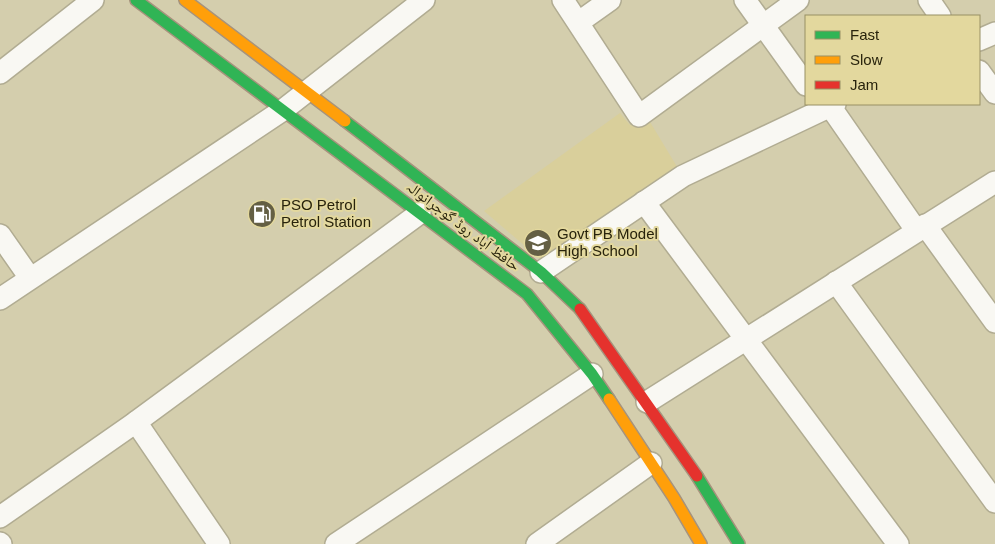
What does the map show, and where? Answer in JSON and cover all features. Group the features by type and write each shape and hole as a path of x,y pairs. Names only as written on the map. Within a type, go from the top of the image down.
{"main road":[{"name":"حافظ آباد روڈ گوجرانوالہ","path":"136,0 527,294 592,374 651,463 701,544"},
{"name":"حافظ آباد روڈ گوجرانوالہ","path":"186,0 392,155 541,272 585,314 710,494 738,544"}],"street":[{"path":"0,73 94,0"},
{"path":"0,299 284,110 399,6 424,0"},
{"path":"563,0 639,116 798,0"},
{"path":"579,22 610,0"},
{"path":"745,0 805,84"},
{"path":"929,0 939,15"},
{"path":"980,40 995,33"},
{"path":"980,72 995,92"},
{"path":"541,272 683,176 827,106 995,322"},
{"path":"647,402 995,182"},
{"path":"644,202 898,544"},
{"path":"0,517 136,422 420,213"},
{"path":"0,235 30,278"},
{"path":"836,282 995,502"},
{"path":"336,544 592,374"},
{"path":"136,422 219,544"},
{"path":"537,544 651,463"}],"shaded area":[{"path":"620,113 630,125 647,117 679,170 545,263 484,211"}],"traffic: fast":[{"path":"136,0 527,294 592,374 609,399"},
{"path":"345,121 541,272 580,309"},
{"path":"697,476 739,544"}],"traffic: slow":[{"path":"185,0 345,121"},
{"path":"609,399 674,498 701,544"}],"traffic: jam":[{"path":"580,309 697,476"}],"place":[{"name":"PSO Petrol Petrol Station","path":"262,214"},
{"name":"Govt PB Model High School","path":"538,243"}]}
